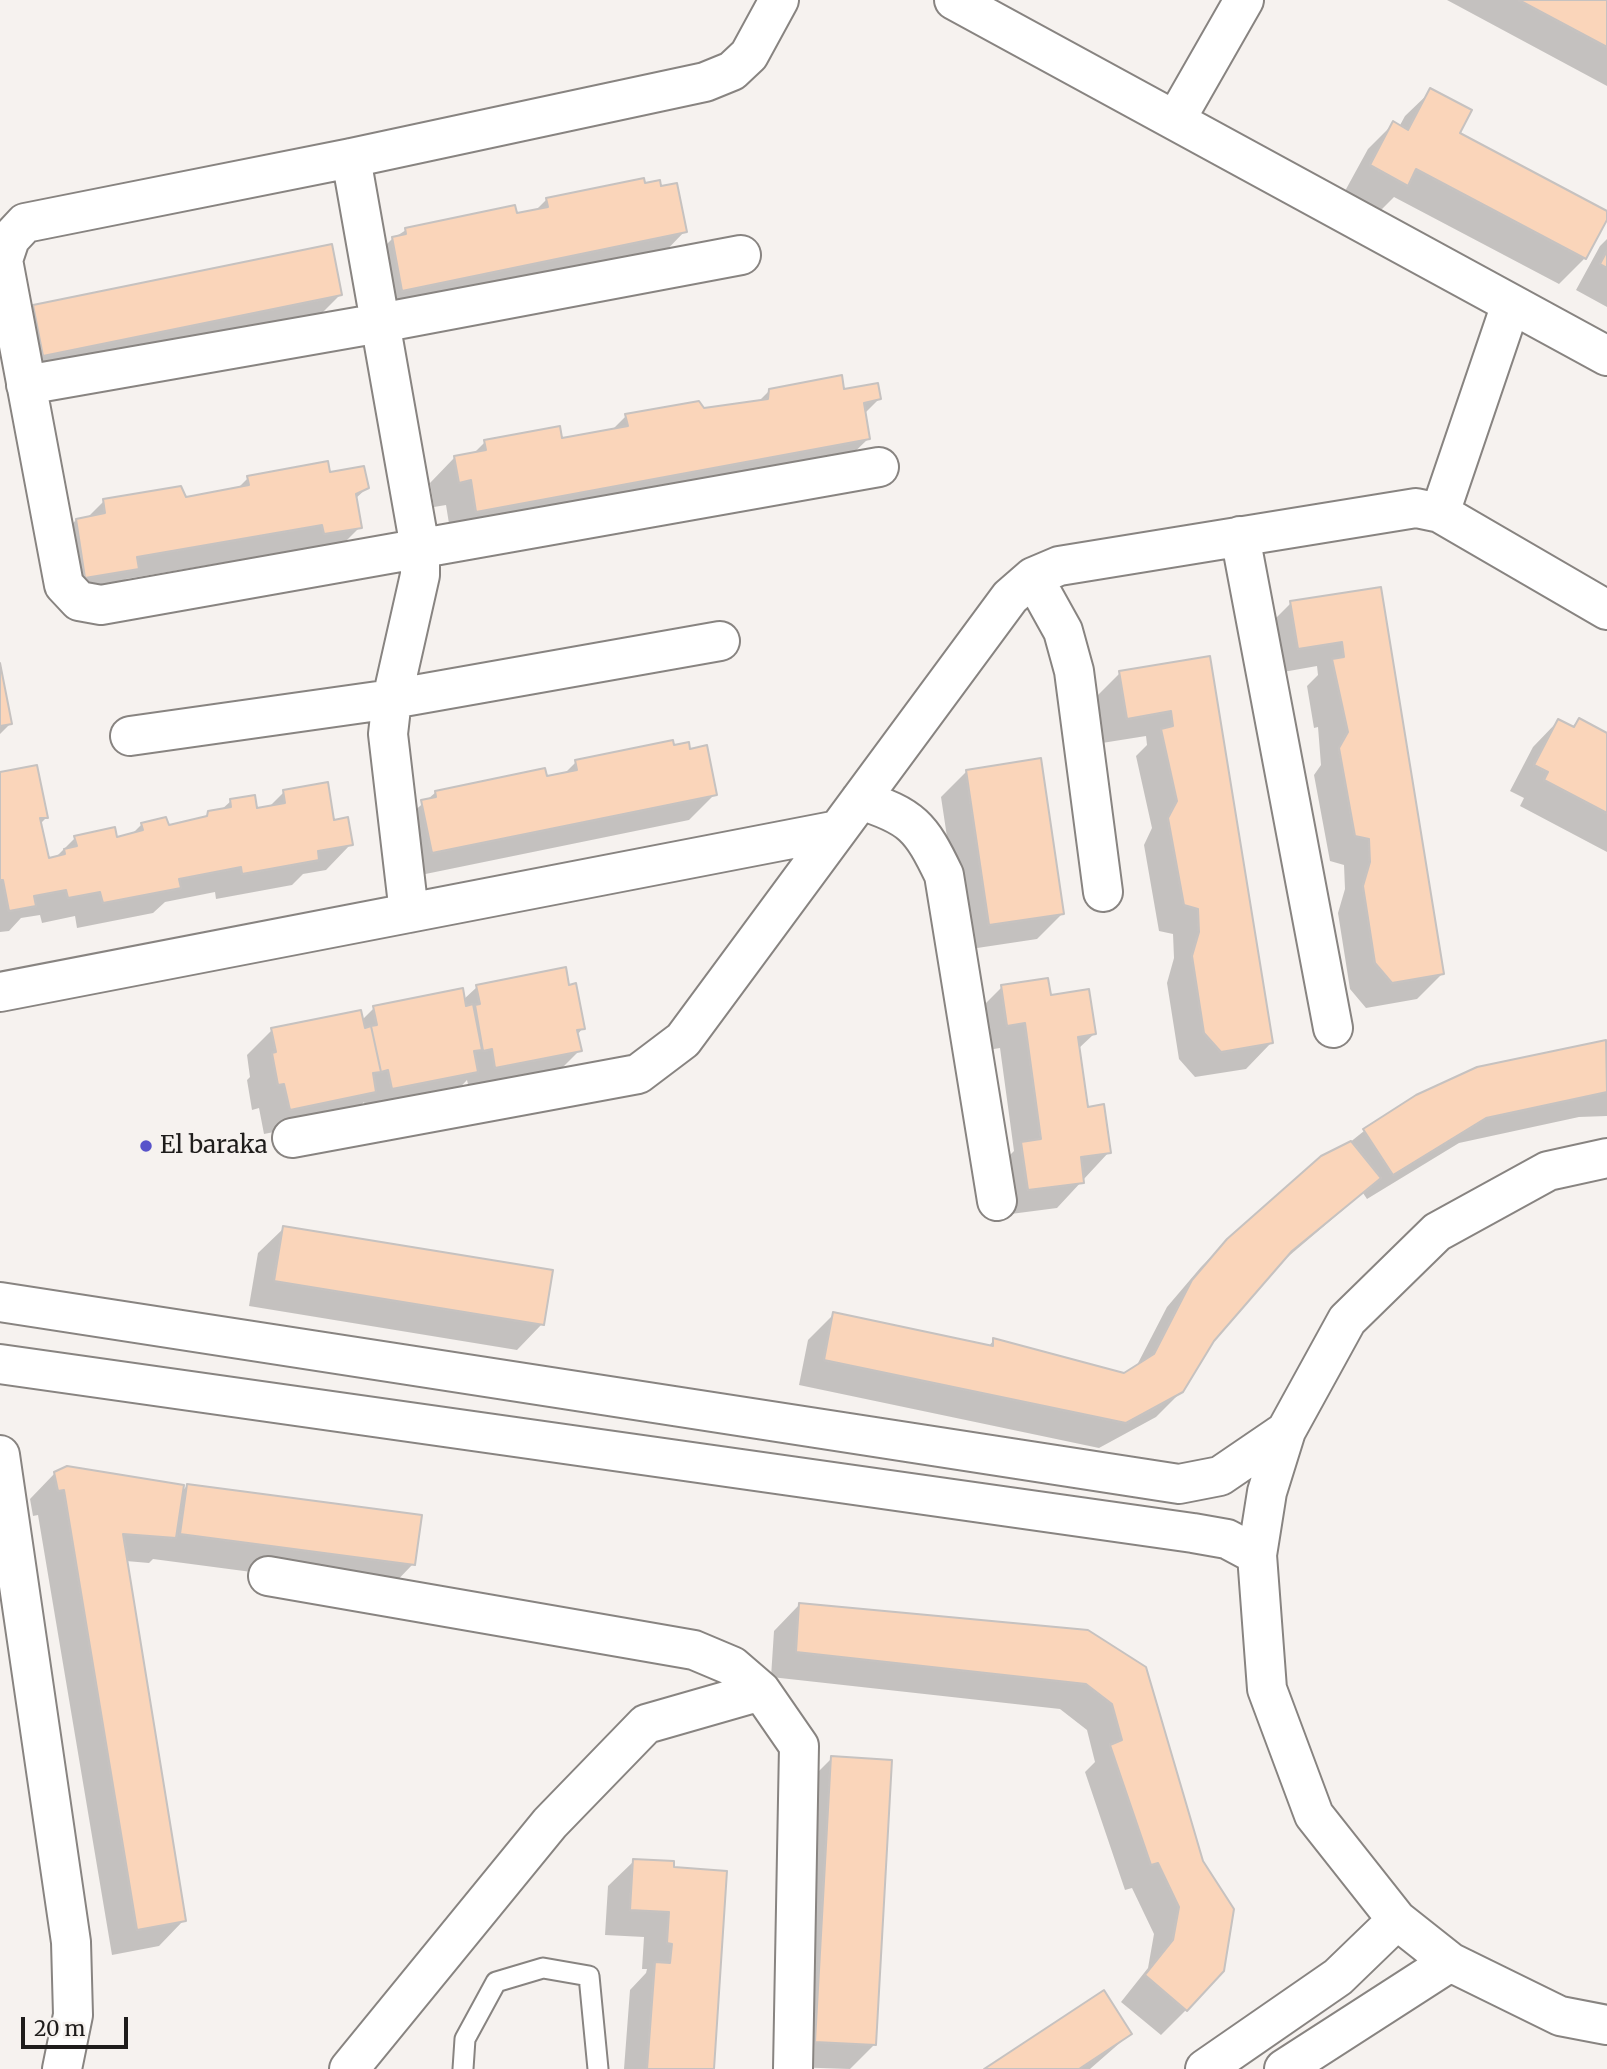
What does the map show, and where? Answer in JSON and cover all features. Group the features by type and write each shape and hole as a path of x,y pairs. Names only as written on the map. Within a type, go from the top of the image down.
{"street":[{"path":"779,0 749,55 732,71 705,82 351,158 25,223 9,239 3,260 64,585 79,601 101,605 878,467"},
{"path":"954,0 1607,356"},
{"path":"1176,119 1244,0"},
{"path":"351,158 420,548 420,575 392,699 388,734 409,913"},
{"path":"26,384 380,323 741,255"},
{"path":"1440,513 1511,304"},
{"path":"292,1138 638,1074 683,1040 1010,597 1034,577 1059,566 1416,508 1440,513 1607,610"},
{"path":"1240,536 1333,1028"},
{"path":"1034,577 1063,631 1074,671 1103,892"},
{"path":"130,736 392,699 720,641"},
{"path":"860,800 897,811 928,840 944,875 997,1201"},
{"path":"0,992 838,830"},
{"path":"1607,1158 1548,1171 1437,1232 1348,1321 1286,1431 1267,1492 1258,1555 1267,1689 1314,1815 1398,1920 1450,1962 1560,2017 1607,2025"},
{"path":"0,1302 1179,1484 1220,1476 1286,1431"},
{"path":"0,1364 1193,1533 1227,1539 1258,1555"},
{"path":"0,1455 15,1665 71,1942 73,2015 62,2069"},
{"path":"268,1576 694,1650 733,1666 761,1691 799,1746 793,2069"},
{"path":"349,2069 550,1823 646,1724 761,1691"},
{"path":"1205,2069 1338,1978 1398,1920"},
{"path":"1284,2069 1450,1962"}],"lane":[{"path":"463,2069 465,2039 496,1982 544,1968 589,1976 598,2069"}],"building":[{"path":"1519,0 1607,0 1607,47"},
{"path":"1430,88 1472,110 1460,133 1607,211 1607,220 1586,259 1416,169 1408,186 1370,165 1393,121 1408,130"},
{"path":"644,178 645,183 660,180 661,186 677,183 687,232 402,291 392,237 406,234 405,228 515,205 517,213 548,207 546,198"},
{"path":"332,244 342,295 43,356 33,305"},
{"path":"1607,251 1607,268 1600,264"},
{"path":"842,375 844,389 878,383 881,399 864,403 870,439 476,512 471,480 459,483 454,456 486,450 484,440 560,426 562,438 628,426 625,414 699,401 704,408 768,399 769,389"},
{"path":"328,461 330,472 364,466 369,488 356,494 362,528 324,534 322,525 137,557 139,569 85,578 76,519 105,513 103,499 181,486 186,497 249,485 247,476"},
{"path":"1381,587 1444,974 1392,983 1375,963 1363,886 1370,862 1369,839 1355,836 1339,748 1348,732 1332,659 1344,657 1342,642 1298,649 1290,601"},
{"path":"1210,656 1273,1043 1221,1052 1204,1033 1192,956 1199,932 1198,909 1184,905 1168,818 1177,801 1161,729 1173,726 1171,711 1127,719 1119,671"},
{"path":"0,663 12,724 0,726"},
{"path":"1579,718 1607,733 1607,813 1544,780 1548,772 1534,765 1558,719 1574,727"},
{"path":"673,740 674,745 689,742 690,749 707,745 717,795 432,853 421,800 436,797 435,791 545,768 547,776 577,770 575,760"},
{"path":"1041,758 1064,914 989,925 966,770"},
{"path":"37,765 48,818 40,818 49,858 65,854 64,849 77,846 74,836 115,827 117,837 143,830 141,823 166,817 169,825 207,816 208,811 231,807 230,799 255,795 257,808 285,803 283,790 328,782 334,820 348,817 353,845 318,851 319,860 242,874 241,867 179,879 181,888 103,903 100,892 68,898 66,890 34,896 36,906 9,911 3,880 0,880 0,772"},
{"path":"566,967 569,985 576,983 585,1029 577,1030 582,1051 495,1068 492,1049 483,1051 475,1005 480,1004 476,985"},
{"path":"1048,978 1051,995 1089,989 1096,1034 1078,1037 1088,1107 1104,1104 1111,1153 1081,1157 1084,1183 1028,1190 1021,1142 1041,1139 1025,1023 1007,1026 1001,985"},
{"path":"463,988 466,1006 473,1004 482,1050 474,1051 478,1072 392,1089 388,1070 381,1072 371,1026 377,1025 373,1006"},
{"path":"361,1010 365,1028 371,1026 381,1072 373,1073 376,1092 290,1110 284,1084 278,1085 271,1028"},
{"path":"1606,1040 1607,1092 1486,1118 1393,1175 1363,1129 1416,1095 1477,1067"},
{"path":"1351,1141 1381,1178 1292,1251 1214,1341 1183,1392 1126,1423 824,1360 833,1312 993,1346 993,1338 1124,1373 1154,1354 1192,1280 1227,1239 1321,1156"},
{"path":"283,1226 553,1270 544,1325 274,1281"},
{"path":"67,1466 184,1485 176,1538 123,1534 186,1921 137,1930 64,1490 58,1491 54,1472"},
{"path":"187,1484 422,1515 415,1565 180,1534"},
{"path":"799,1603 1088,1630 1146,1667 1203,1861 1234,1909 1224,1971 1187,2011 1145,1975 1173,1940 1179,1907 1158,1863 1151,1865 1110,1745 1122,1740 1112,1704 1086,1684 796,1652"},
{"path":"831,1756 892,1760 876,2045 815,2042"},
{"path":"633,1859 674,1861 674,1867 727,1871 714,2069 647,2069 655,1962 670,1963 672,1944 667,1943 669,1912 630,1910"},
{"path":"1104,1990 1132,2034 1079,2069 984,2069"}],"place":[{"name":"El baraka","path":"146,1146"}]}
